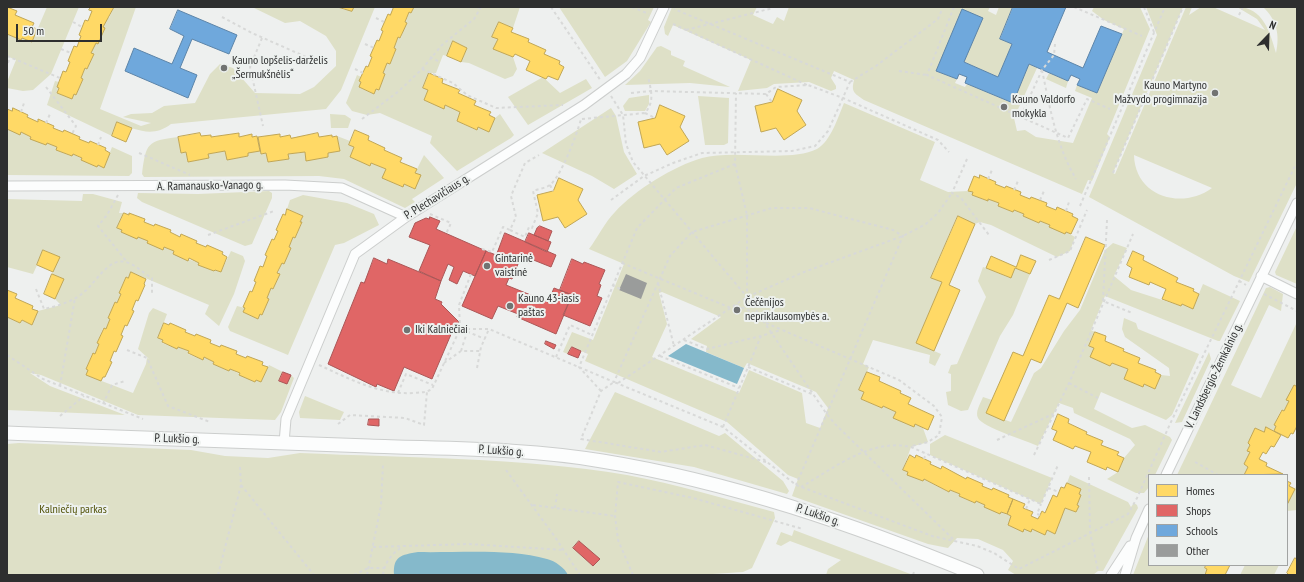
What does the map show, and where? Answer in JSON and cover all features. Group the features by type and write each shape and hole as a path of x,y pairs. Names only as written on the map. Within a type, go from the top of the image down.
{"main road":[{"name":"P. Lukšio g.","path":"7,433 496,450 562,456 684,476 739,490 809,511 872,533 977,575"}],"street":[{"name":"P. Plechavičiaus g.","path":"284,443 286,419 355,254 406,216 584,104 626,74 640,58 664,7"},
{"name":"A. Ramanausko-Vanago g.","path":"7,186 285,184 342,188 406,216"},
{"name":"V. Landsbergio-Žemkalnio g.","path":"1166,474 1297,203"},
{"path":"1261,276 1297,294"},
{"path":"1125,575 1136,538 1148,511"},
{"path":"1111,575 1136,538"}],"path":[{"path":"362,119 399,91 422,69 430,57 442,45 474,18 481,8 476,7"},
{"path":"632,7 653,16"},
{"path":"669,7 850,82"},
{"path":"612,200 644,176 673,163 702,153 792,151 815,146 828,131 850,82 876,66 938,19 943,7"},
{"path":"927,75 954,7"},
{"path":"1074,7 1142,36"},
{"path":"1144,7 1154,32"},
{"path":"1080,206 1164,7"},
{"path":"1113,173 1183,7"},
{"path":"1239,15 1242,7"},
{"path":"685,30 773,8"},
{"path":"222,17 262,38 313,60"},
{"path":"376,18 384,22"},
{"path":"73,22 82,27"},
{"path":"673,24 808,85 844,98 938,140 949,152"},
{"path":"262,38 250,67 263,126"},
{"path":"365,44 374,48"},
{"path":"1021,117 1042,70 1054,55 1055,44"},
{"path":"62,49 71,53"},
{"path":"7,56 60,78"},
{"path":"8,63 10,57"},
{"path":"430,57 440,62"},
{"path":"354,69 363,73"},
{"path":"422,69 453,83 467,95 496,108 584,104 578,130 562,166 550,185 533,191 538,213 532,228 529,227 525,237 503,227 492,252 482,249"},
{"path":"1042,70 1056,133 1066,162 1076,179"},
{"path":"900,71 927,75 1068,138 1086,99 1110,109"},
{"path":"645,113 651,105 651,91 648,76"},
{"path":"631,93 651,91 766,94 776,87 808,85"},
{"path":"46,87 76,126 72,134"},
{"path":"736,93 735,164 747,215 746,297"},
{"path":"766,94 772,102"},
{"path":"21,112 24,103"},
{"path":"580,120 645,113 655,118"},
{"path":"46,123 50,114"},
{"path":"98,145 101,137"},
{"path":"138,153 197,178"},
{"path":"510,230 516,217 511,196 525,163 539,155"},
{"path":"618,383 746,297 804,272 903,236 930,221 938,213 952,193 967,159"},
{"path":"460,329 489,329 723,426 796,485 932,536 977,546 994,553 1019,569 1128,514 1297,162"},
{"path":"579,367 637,228 676,188 735,164"},
{"path":"988,179 992,170"},
{"path":"644,176 746,297 766,323 826,413 956,542"},
{"path":"1014,190 1018,181"},
{"path":"550,185 553,191"},
{"path":"1040,200 1044,191"},
{"path":"952,193 965,203 989,235"},
{"path":"118,195 107,215 98,226 127,262 152,278 152,293"},
{"path":"1066,211 1069,202"},
{"path":"766,462 705,445 661,452 581,439 601,391 614,382 670,256 692,232 772,208 809,208 893,230 903,236"},
{"path":"418,209 451,223 446,234"},
{"path":"1049,260 1070,251 1087,210"},
{"path":"208,235 274,211"},
{"path":"1103,301 1107,220"},
{"path":"1034,455 1069,383 1133,234"},
{"path":"796,485 903,236"},
{"path":"36,289 44,309 61,305 83,294 108,268 117,262 127,262"},
{"path":"622,263 731,308"},
{"path":"338,424 350,415 405,418 424,425 427,392 433,385 444,364 460,329 459,305 471,274"},
{"path":"1239,281 1297,311"},
{"path":"658,282 674,346"},
{"path":"612,286 620,289"},
{"path":"60,386 75,298"},
{"path":"1103,301 1132,313"},
{"path":"736,305 760,316"},
{"path":"766,323 898,380 934,406 942,417 939,435 928,442 911,447"},
{"path":"556,357 570,325 592,335"},
{"path":"456,327 485,339"},
{"path":"444,364 461,351 468,329"},
{"path":"477,368 480,351 489,329"},
{"path":"684,340 707,349 782,330"},
{"path":"723,426 761,336"},
{"path":"127,350 147,358 168,406 210,422"},
{"path":"461,351 480,351"},
{"path":"7,355 43,379 143,419"},
{"path":"660,355 739,388"},
{"path":"310,361 374,389 398,394 427,392"},
{"path":"579,367 601,391"},
{"path":"748,367 814,395"},
{"path":"398,394 408,369"},
{"path":"402,373 433,385"},
{"path":"103,404 112,385 125,381"},
{"path":"1069,383 1098,398"},
{"path":"60,416 84,396"},
{"path":"997,440 1054,413"},
{"path":"801,487 863,451 897,444 911,447 926,453 1041,504"},
{"path":"924,459 926,453"},
{"path":"1195,462 1216,474"},
{"path":"367,575 381,505 383,464"},
{"path":"950,470 952,465"},
{"path":"1040,515 1037,514 1058,466"},
{"path":"218,575 241,485 240,467"},
{"path":"506,470 564,550 580,575"},
{"path":"975,480 977,476"},
{"path":"1090,477 1090,532 1098,571"},
{"path":"633,575 618,540 615,516 618,482 693,498 803,529"},
{"path":"241,485 314,575"},
{"path":"1001,491 1002,487"},
{"path":"1048,488 1059,492"},
{"path":"555,508 557,494"},
{"path":"1026,509 1030,499"},
{"path":"532,505 615,516"},
{"path":"373,547 468,544 564,550"},
{"path":"383,575 384,568 391,555 404,545"},
{"path":"354,575 368,568 384,568"}],"green space":[{"path":"47,7 79,7 51,74 33,90 23,91 7,88 7,82 16,60 7,56 7,34 21,40 22,38 32,42"},
{"path":"114,7 136,7 100,109 141,126 151,123 123,117 131,114 152,113 164,106 195,103 210,74 220,64 233,68 255,93 300,94 314,87 336,66 336,51 326,36 300,21 285,23 252,7 338,7 345,10 354,7 375,7 341,90 326,109 171,124 158,131 151,132 131,128 117,122 112,136 47,105 55,81 59,82 57,93 72,99 74,94 76,95 83,79 81,78 85,68 87,69 94,54 91,53 107,17 109,18"},
{"path":"414,7 520,7 513,28 499,22 492,36 498,39 494,49 513,57 517,69 513,76 505,79 469,63 461,62 467,48 453,41 447,56 443,55 436,73 429,73 423,87 428,90 424,100 444,108 445,105 460,112 457,121 476,130 478,127 489,131 495,118 500,114 514,135 457,171 430,143 432,136 380,113 367,115 352,111 346,103 357,75 361,77 360,88 374,94 376,89 379,90 385,74 383,73 387,63 390,64 396,49 394,48 398,37 401,38 409,12 411,13"},
{"path":"559,7 654,7 648,20 651,22 627,61 605,77"},
{"path":"672,7 757,7 753,15 773,24 777,17 784,21 789,7 990,7 988,11 996,15 999,7 1013,7 1000,39 1012,44 998,77 964,62 936,71 957,79 955,83 965,87 967,84 1012,103 1029,64 1037,68 1014,118 1017,131 1025,130 1036,137 1073,143 1092,98 1075,91 1077,85 1097,93 1124,29 1104,20 1092,11 1094,7 1140,7 1150,29 1107,134 1110,137 1092,181 1088,180 1082,194 864,100 853,90 854,80 834,71 831,78 836,86 836,89 831,91 809,82 774,84 767,88 738,91 751,60 673,25 668,36 665,34 664,27"},
{"name":"Kauno Martyno Mažvydo progimnazija","path":"1146,7 1183,7 1113,173 1115,174 1186,7 1192,7 1189,15 1201,7 1213,7 1265,30 1257,19 1237,7 1246,8 1253,11 1264,22 1268,29 1276,53 1278,40 1276,28 1272,17 1263,7 1297,7 1297,183 1249,282 1234,276 1089,197 1157,35","holes":["1134,155 1212,188 1200,195 1187,198 1162,196 1151,190 1142,181 1136,169"]},
{"path":"661,46 671,51 671,55 685,61 683,66 730,87 690,83 625,85 640,71 657,47"},
{"path":"1049,73 1068,81 1066,88 1046,79"},
{"path":"543,77 560,93 586,79 592,88 528,125 508,97"},
{"path":"649,95 649,104 645,111 625,111 623,106 629,98"},
{"path":"698,96 729,98 728,143 724,145 705,145"},
{"path":"844,103 935,142 920,180 948,192 973,192 972,195 987,201 988,199 999,203 998,206 1013,212 1014,210 1024,214 1023,216 1039,223 1040,221 1050,225 1049,227 1066,232 1075,237 1070,251 1057,257 991,225 980,222 975,224 957,216 931,278 942,282 916,343 941,354 935,366 929,363 930,355 873,340 863,364 869,367 859,390 864,392 861,399 896,412 894,418 914,427 915,424 923,428 928,442 911,447 903,470 908,472 908,475 923,481 924,479 948,492 950,490 960,494 959,496 974,503 976,501 985,505 985,507 1011,516 1008,525 1023,531 1024,529 1032,529 1044,534 1047,530 1055,534 1065,508 1076,512 1079,506 1077,505 1081,495 1079,494 1081,489 1067,483 1070,475 1128,502 1131,507 1134,503 1137,505 1138,508 1103,571 1098,571 1093,575 1016,575 1008,570 1013,561 1003,550 978,539 957,538 948,548 928,544 792,496 798,479 788,475 727,422 585,361 588,354 572,347 568,354 563,352 572,332 593,340 624,264 589,249 608,220 633,195 667,173 702,158 730,155 792,155 817,149 830,135 837,122","holes":["662,292 721,317 691,339 707,346 706,352 744,368 747,363 816,392 828,408 820,428 806,423 802,393 749,370 739,393 652,357 667,324 659,293"]},
{"path":"611,108 616,116 624,152 637,174 614,189 592,176 542,153"},
{"path":"330,114 345,115 351,119 348,128 331,128"},
{"path":"7,129 20,134 21,132 45,145 47,143 57,147 56,150 71,156 73,154 97,167 98,165 104,168 112,147 132,156 132,173 129,176 7,175"},
{"path":"337,136 350,141 349,145 354,147 350,157 370,166 371,163 386,169 383,178 402,187 404,184 414,189 420,175 415,173 424,155 444,178 412,199 415,202 405,208 344,179 319,176 144,177 142,174 145,156 150,145 154,142 168,138 178,137 181,153 186,152 188,162 209,158 208,154 225,151 227,160 248,156 248,153 260,151 261,154 266,153 268,162 289,159 288,154 305,152 307,160 328,157 328,153 340,151"},
{"path":"269,191 272,193 272,198 252,244 245,246 142,202 137,198 138,193 198,194"},
{"path":"83,194 93,194 122,202 119,213 124,213 117,228 174,251 173,254 199,263 199,265 221,272 231,251 243,256 245,261 234,294 219,326 205,314 209,305 131,272 128,278 126,277 119,292 121,294 117,303 115,302 108,318 110,319 106,329 103,328 97,343 99,344 95,354 92,354 86,369 88,370 86,375 133,393 146,364 147,358 149,359 138,349 149,313 153,308 167,314 158,338 163,340 162,343 177,349 178,347 189,351 188,354 203,360 204,357 214,362 213,364 229,371 230,369 255,382 256,380 261,382 269,365 283,372 280,381 291,375 294,378 281,412 275,420 138,415 41,375 30,373 50,386 125,415 7,410 7,317 20,323 22,320 32,325 38,311 61,305 55,299 63,279 52,274 59,257 44,250 33,274 7,267 7,199 82,201"},
{"path":"303,195 347,203 374,214 379,225 344,243 335,245 288,355 230,331 228,327 237,306 245,308 243,312 258,319 260,314 262,315 269,299 267,298 271,288 273,289 280,274 278,273 282,263 284,263 291,248 289,247 293,237 295,238 302,223 300,222 303,216 287,209 290,200"},
{"path":"1297,226 1297,284 1276,275 1275,272"},
{"path":"1113,243 1127,248 1114,276 1131,290 1181,306 1182,304 1193,308 1203,284 1240,301 1220,341 1218,341 1105,296 1091,330 1095,332 1089,346 1094,348 1091,357 1110,366 1112,363 1128,369 1124,379 1143,387 1144,384 1155,389 1161,375 1170,376 1169,368 1125,337 1122,329 1124,318 1136,323 1138,329 1199,354 1172,415 1166,420 1101,392 1094,409 1132,428 1145,425 1170,437 1172,440 1155,474 1148,474 1148,488 1144,493 1136,493 1107,479 1118,472 1124,458 1135,445 1130,439 1074,413 1073,408 1059,403 1038,446 1005,434 981,422 977,416 978,408 983,397 992,400 986,413 1011,422 1034,373 1041,368 1064,331 1080,310 1105,250"},
{"path":"983,267 1010,278 1015,268 1030,274 1013,315 1000,336 968,410 961,411 948,405 946,392 951,391 951,374 948,373 951,365 957,364 986,297 978,281"},
{"path":"1270,287 1283,294 1281,311 1269,305 1231,385 1261,398 1297,322 1297,384 1296,386 1294,385 1287,400 1289,401 1284,411 1281,410 1274,425 1276,426 1274,431 1266,427 1264,432 1255,428 1248,443 1250,445 1247,451 1250,452 1244,464 1248,467 1244,474 1177,474 1266,288"},
{"path":"1209,352 1211,359 1182,422 1175,423"},
{"path":"615,392 719,436 725,433 783,481 789,491 787,494 694,467 585,449"},
{"path":"305,396 344,412 340,420 300,418 299,412"},
{"path":"945,435 1052,478 1041,504 930,455 930,444"},
{"name":"Kalniečių parkas","path":"19,443 191,450 225,456 268,458 300,453 505,461 546,465 627,475 664,483 774,512 775,518 752,568 743,572 698,575 7,575 7,444"},
{"path":"1297,485 1297,510 1288,511 1288,500"},
{"path":"794,530 913,575 826,575 828,569 841,560 790,541 781,546 776,544 781,532 792,536"},
{"path":"1148,537 1148,566 1206,566 1205,568 1207,569 1205,575 1133,575"},
{"path":"1244,566 1278,566 1274,575 1240,575"}],"water":[{"path":"686,344 744,368 737,384 668,356"},
{"path":"418,552 516,553 553,561 562,567 568,575 394,575 395,564 399,558 407,554"}],"building: Homes":[{"path":"7,7 17,11 15,15 34,23 32,27 37,29 32,42 22,38 21,40 7,34"},
{"path":"91,7 114,7 103,27 105,28 98,44 96,43 91,53 94,54 87,69 85,68 81,78 83,79 76,95 74,94 72,99 57,93 59,88 57,87 63,71 66,72 70,62 68,61 74,46 77,47 81,36 79,35 85,20 88,21 92,11 89,10"},
{"path":"338,7 354,7 352,11"},
{"path":"394,7 414,7 411,13 409,12 405,22 407,23 400,38 398,37 394,48 396,49 390,64 387,63 383,73 385,74 379,90 376,89 374,94 359,87 361,82 359,81 366,66 368,67 372,57 370,56 377,40 379,41 383,31 381,30 388,14 390,15"},
{"path":"499,22 513,28 511,32 529,39 528,42 546,50 544,54 560,61 559,64 564,67 558,80 548,76 546,79 526,70 530,61 515,54 513,57 493,49 498,39 492,37"},
{"path":"453,41 467,48 461,62 447,56"},
{"path":"429,73 443,79 442,83 460,90 458,93 476,101 474,105 491,112 489,115 495,118 489,132 478,127 477,130 457,121 460,112 445,105 444,109 424,100 428,90 423,88"},
{"path":"778,89 802,100 797,111 806,125 784,140 776,128 761,132 755,106 772,102"},
{"path":"660,105 685,116 680,127 689,141 667,155 660,144 644,148 638,122 655,118"},
{"path":"13,108 28,115 27,117 38,122 38,119 54,126 53,128 63,132 64,130 80,137 79,139 89,143 90,141 106,148 105,150 110,153 104,168 98,165 97,167 81,160 82,158 73,154 72,156 56,150 57,147 47,143 46,145 30,139 31,137 21,132 20,135 7,129 7,109 12,111"},
{"path":"117,122 132,128 126,142 112,136"},
{"path":"355,130 369,136 368,140 385,148 384,150 402,158 400,162 417,169 415,173 421,175 415,189 404,184 403,187 382,178 386,169 371,163 370,166 350,157 354,147 349,145"},
{"path":"200,133 201,136 211,135 211,137 239,133 239,137 252,134 252,137 257,136 260,151 248,153 248,156 227,160 225,151 208,154 209,158 188,162 186,152 181,153 178,137"},
{"path":"318,133 319,137 332,135 332,137 337,136 340,151 328,153 328,157 306,161 305,152 288,154 289,159 268,162 266,153 261,154 258,137 280,134 280,137 290,135 291,138"},
{"path":"980,175 996,182 995,184 1005,188 1006,186 1021,192 1020,195 1030,199 1031,197 1047,203 1046,206 1056,210 1057,207 1073,214 1072,216 1078,219 1071,234 1066,232 1065,234 1049,227 1050,225 1040,221 1039,223 1023,216 1024,214 1014,210 1013,212 998,206 999,203 988,199 988,201 972,195 973,192 968,191 974,176 979,178"},
{"path":"559,178 583,189 578,200 587,214 565,228 558,217 543,221 537,195 553,191"},
{"path":"287,209 303,216 300,222 302,222 295,238 293,237 289,247 291,248 284,264 282,263 277,273 280,274 273,289 271,288 267,298 269,299 262,315 260,314 258,319 243,312 245,308 243,307 250,291 252,292 256,282 254,281 260,266 263,267 267,256 265,255 272,239 274,240 278,231 276,230 283,214 285,215"},
{"path":"124,213 129,215 129,213 145,219 144,222 154,226 155,224 171,230 170,232 180,237 181,234 197,241 196,243 206,247 207,245 223,252 222,254 227,257 221,272 198,265 199,263 189,258 188,261 173,254 174,251 164,247 163,250 147,243 148,241 138,237 137,239 121,232 122,230 117,228"},
{"path":"958,216 975,224 949,285 960,290 934,351 916,343 942,282 931,278"},
{"path":"1086,237 1105,245 1078,308 1067,303 1041,363 1031,359 1004,421 986,413 1013,352 1023,356 1049,295 1059,299"},
{"path":"43,250 60,257 53,272 37,265"},
{"path":"1133,251 1144,256 1143,260 1178,278 1176,282 1194,289 1193,291 1199,294 1193,309 1182,304 1181,306 1162,299 1166,289 1150,282 1149,285 1129,277 1132,268 1127,265"},
{"path":"1021,255 1036,261 1030,274 1015,268 1011,278 986,268 991,256 1016,267"},
{"path":"131,272 146,279 145,285 138,301 136,300 132,310 134,311 127,326 125,325 121,335 123,336 110,361 112,362 105,377 103,377 101,381 86,375 88,370 86,369 93,353 95,354 99,344 97,343 104,328 106,329 110,319 108,318 115,302 117,303 121,294 119,293 126,277 128,278"},
{"path":"52,274 64,279 55,299 44,294"},
{"path":"7,290 17,294 15,298 33,306 32,309 38,311 32,325 22,320 20,323 7,317"},
{"path":"164,323 169,325 170,323 186,330 185,332 195,336 196,334 211,340 210,343 220,347 221,345 237,351 236,354 246,358 247,356 263,362 262,365 268,367 261,382 256,380 255,382 239,375 240,373 230,369 229,371 213,364 214,362 204,357 203,360 188,353 189,351 178,347 177,349 162,342 163,340 158,338"},
{"path":"1095,332 1106,336 1105,341 1140,358 1138,363 1156,370 1155,372 1161,375 1155,389 1144,384 1143,387 1124,379 1128,369 1112,363 1110,366 1090,357 1094,348 1089,346"},
{"path":"867,372 880,377 879,381 901,391 900,393 911,398 908,404 934,416 928,430 915,424 914,427 893,418 896,412 861,399 864,392 859,390"},
{"path":"1297,384 1297,426 1293,434 1291,433 1288,438 1274,431 1276,426 1274,425 1289,401 1286,400 1294,385 1296,386"},
{"path":"1058,414 1069,419 1068,423 1087,432 1086,434 1103,441 1101,445 1119,452 1117,455 1124,458 1118,472 1107,467 1106,470 1087,462 1091,452 1075,446 1073,449 1053,440 1057,431 1052,429"},
{"path":"1266,427 1281,435 1274,447 1271,446 1266,454 1263,452 1259,459 1267,463 1266,466 1283,474 1244,474 1248,467 1244,464 1250,452 1247,451 1250,445 1248,443 1255,428 1264,432"},
{"path":"910,455 915,458 916,455 931,462 930,464 941,469 942,466 966,479 967,477 983,484 982,486 992,490 993,488 1009,495 1008,497 1013,499 1007,514 1001,512 1000,514 984,507 985,505 976,501 975,503 959,496 960,494 950,490 949,492 924,479 923,481 907,475 908,472 903,470"},
{"path":"1288,482 1291,483 1289,486 1295,489 1288,503"},
{"path":"1067,483 1081,489 1079,494 1081,495 1077,505 1079,506 1076,512 1065,508 1055,534 1047,530 1045,535 1032,529 1031,532 1024,529 1023,532 1008,525 1011,516 1007,514 1013,499 1025,504 1023,508 1033,512 1031,516 1038,519 1042,511 1045,513 1053,495 1057,497 1061,487 1064,488"},
{"path":"1295,558 1297,559 1297,575 1289,575 1287,573"},
{"path":"1206,566 1230,566 1225,575 1205,575 1207,569 1205,568"}],"building: Shops":[{"path":"430,217 440,221 436,229 486,251 475,276 463,271 457,284 449,280 454,267 448,264 441,281 419,271 430,245 409,237 415,223 426,218 429,219"},
{"path":"540,226 552,231 548,241 534,235 537,228"},
{"path":"505,233 556,255 551,267 531,259 529,263 520,259 512,279 509,278 506,285 548,302 554,288 572,295 556,334 517,317 518,314 498,306 492,319 462,306 486,251 496,255"},
{"path":"529,233 551,242 547,252 525,242"},
{"path":"374,258 387,264 388,259 441,281 435,299 442,302 441,304 459,322 455,332 452,332 432,379 404,367 394,391 377,384 376,387 328,364 361,282 364,283"},
{"path":"572,259 583,264 584,262 605,270 599,284 601,285 597,296 602,298 590,326 563,315 572,295 560,290"},
{"path":"546,341 556,345 554,349 545,344"},
{"path":"572,347 581,351 578,358 568,354"},
{"path":"283,372 291,375 287,384 279,381"},
{"path":"369,419 379,419 379,426 368,425"},
{"path":"579,541 600,559 593,566 573,548"}],"building: Schools":[{"path":"1013,7 1066,7 1047,52 1083,68 1101,26 1122,34 1097,93 1077,85 1080,79 1071,75 1068,81 1029,64 1013,103 965,83 967,77 959,74 957,79 936,71 962,9 983,18 964,62 998,77 1012,44 1000,39"},
{"path":"178,10 237,35 229,54 192,39 180,68 197,75 188,98 125,71 134,48 172,64 184,36 170,29"}],"building: Other":[{"path":"626,274 647,283 641,299 619,290"}],"place":[{"name":"Kauno lopšelis-darželis „Šermukšnėlis“","path":"224,68"},
{"name":"Kauno Martyno Mažvydo progimnazija","path":"1215,93"},
{"name":"Kauno Valdorfo mokykla","path":"1004,107"},
{"name":"Gintarinė vaistinė","path":"487,266"},
{"name":"Kauno 43-iasis paštas","path":"510,306"},
{"name":"Čečėnijos nepriklausomybės a.","path":"737,310"},
{"name":"Iki Kalniečiai","path":"407,330"}]}
